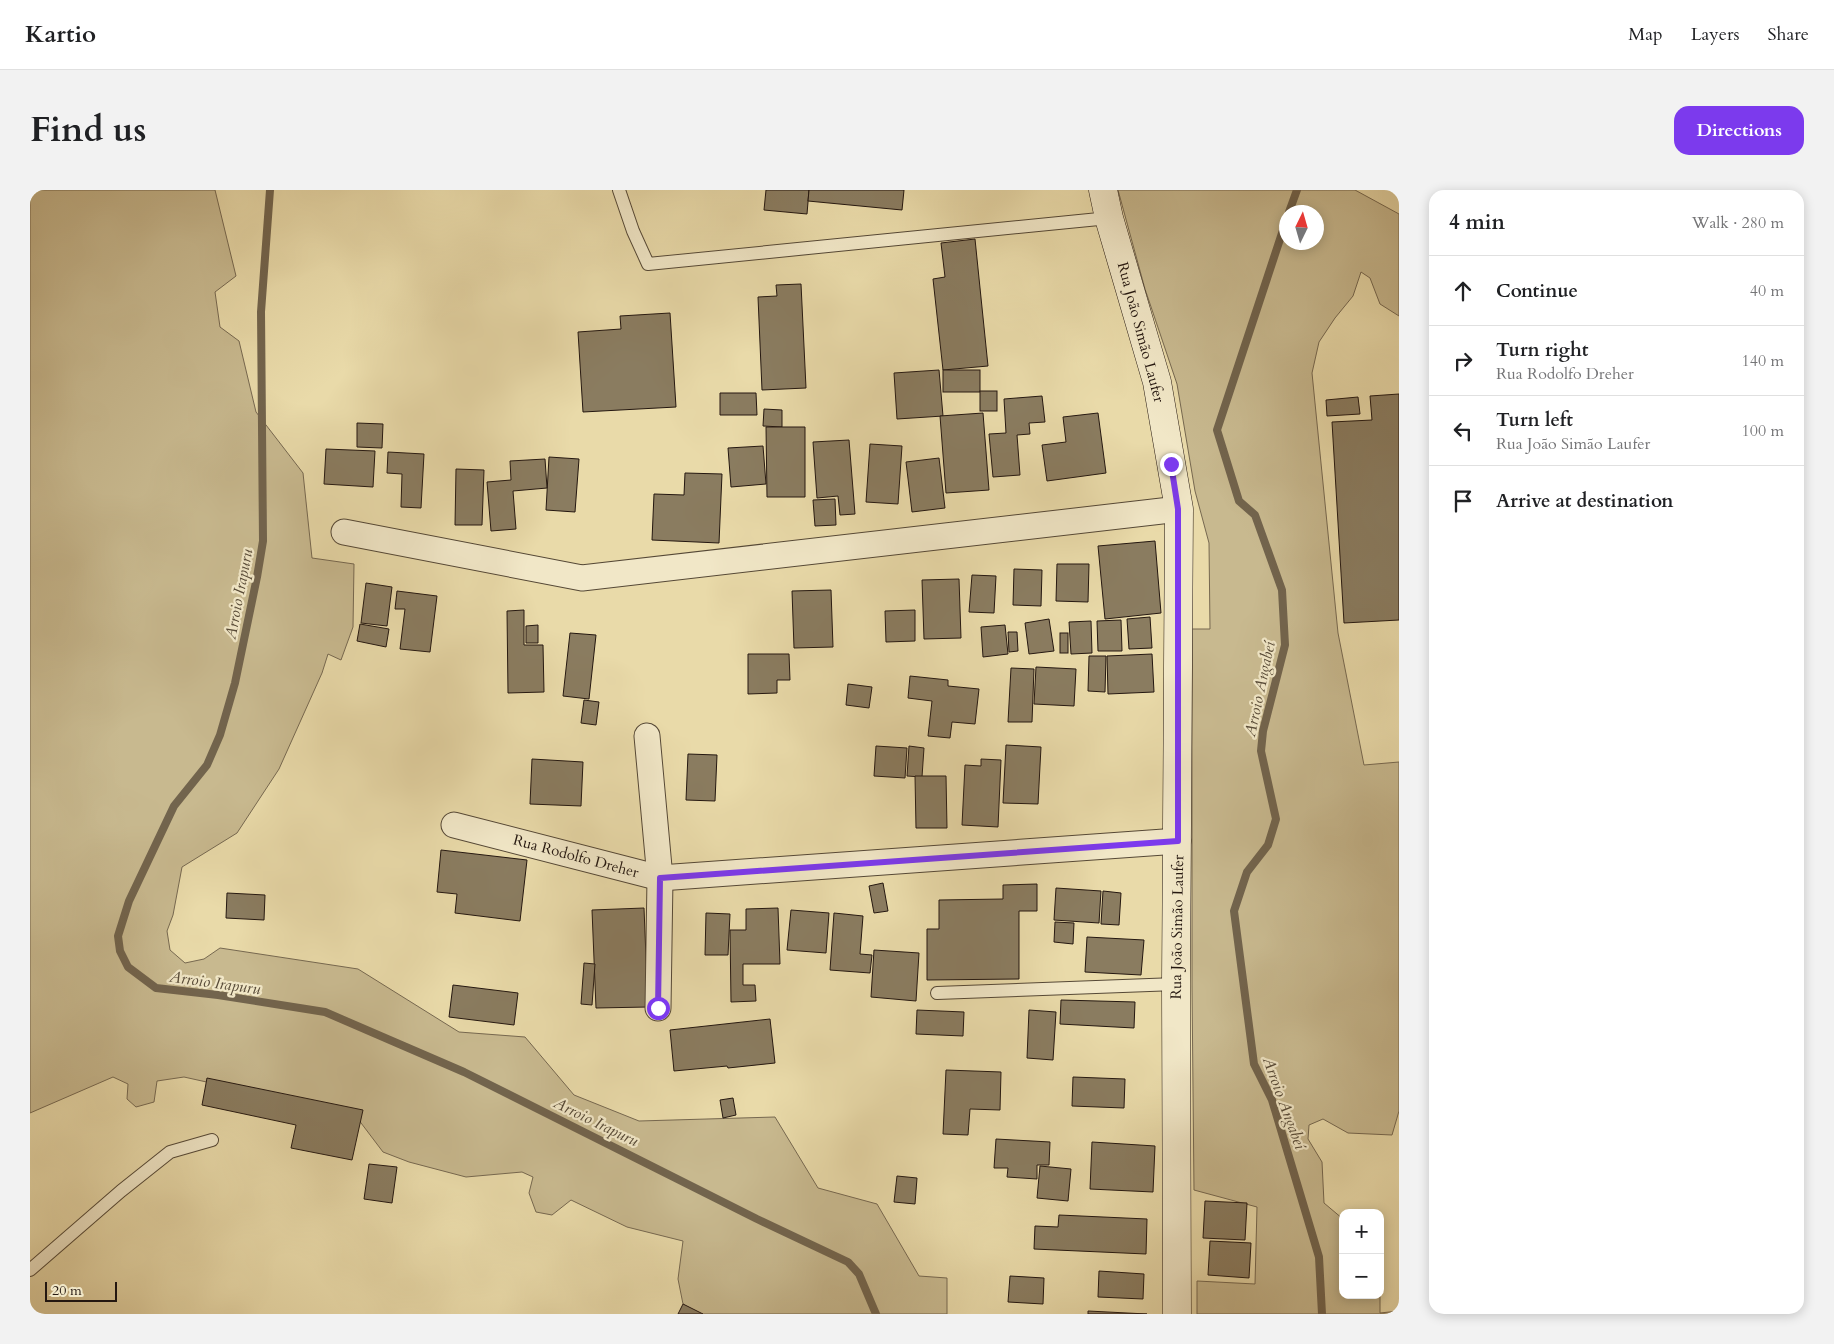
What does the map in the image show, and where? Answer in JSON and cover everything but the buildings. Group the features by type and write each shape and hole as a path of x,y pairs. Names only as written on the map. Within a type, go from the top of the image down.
{"main road":[{"name":"Rua João Simão Laufer","path":"1103,190 1109,218 1157,382 1178,509 1177,1314"}],"street":[{"path":"344,532 582,578 1178,509"},
{"path":"647,736 660,878 658,1008"},
{"name":"Rua Rodolfo Dreher","path":"454,824 660,878 1178,841"}],"lane":[{"path":"619,190 633,231 648,264 1109,218"},
{"path":"937,993 1176,984"},
{"path":"30,1270 121,1191 170,1152 212,1140"}],"shaded area":[{"path":"30,190 215,190 236,276 215,292 220,327 239,341 256,412 303,473 312,558 354,564 353,627 341,660 328,654 322,673 279,769 237,833 182,867 173,915 167,931 170,950 185,963 204,959 220,948 358,969 459,1032 525,1037 574,1095 639,1121 775,1117 818,1188 877,1204 919,1276 947,1278 947,1314 700,1314 683,1304 678,1279 683,1241 627,1227 571,1200 552,1215 536,1212 529,1193 533,1177 522,1172 466,1177 409,1162 383,1152 355,1115 184,1077 157,1081 154,1102 136,1107 127,1099 128,1084 113,1077 30,1113"},
{"path":"1118,190 1355,190 1399,214 1399,316 1380,304 1370,278 1361,272 1353,296 1319,342 1312,373 1338,633 1364,765 1399,762 1399,1111 1392,1135 1348,1133 1323,1119 1309,1125 1308,1139 1322,1162 1324,1203 1339,1216 1339,1299 1380,1299 1380,1313 1399,1311 1399,1314 1197,1314 1197,1281 1255,1284 1257,1207 1194,1190 1192,629 1210,629 1209,543 1195,491 1177,384 1145,289"}],"waterway":[{"name":"Arroio Irapuru","path":"270,190 261,312 263,541 257,577 235,683 220,735 207,765 174,806 129,901 118,936 120,951 128,967 156,988 218,995 325,1012 464,1072 757,1219 848,1262 859,1274 876,1314"},
{"name":"Arroio Angabeí","path":"1292,205 1297,190"},
{"name":"Arroio Angabeí","path":"1279,242 1217,430 1239,501 1255,515 1282,590 1285,645 1263,731 1261,751 1276,819 1268,845 1247,872 1234,911 1254,1064 1272,1100 1319,1257 1322,1314"}],"route":[{"path":"658,1008 660,878 1178,841 1178,509 1171,464"}]}
